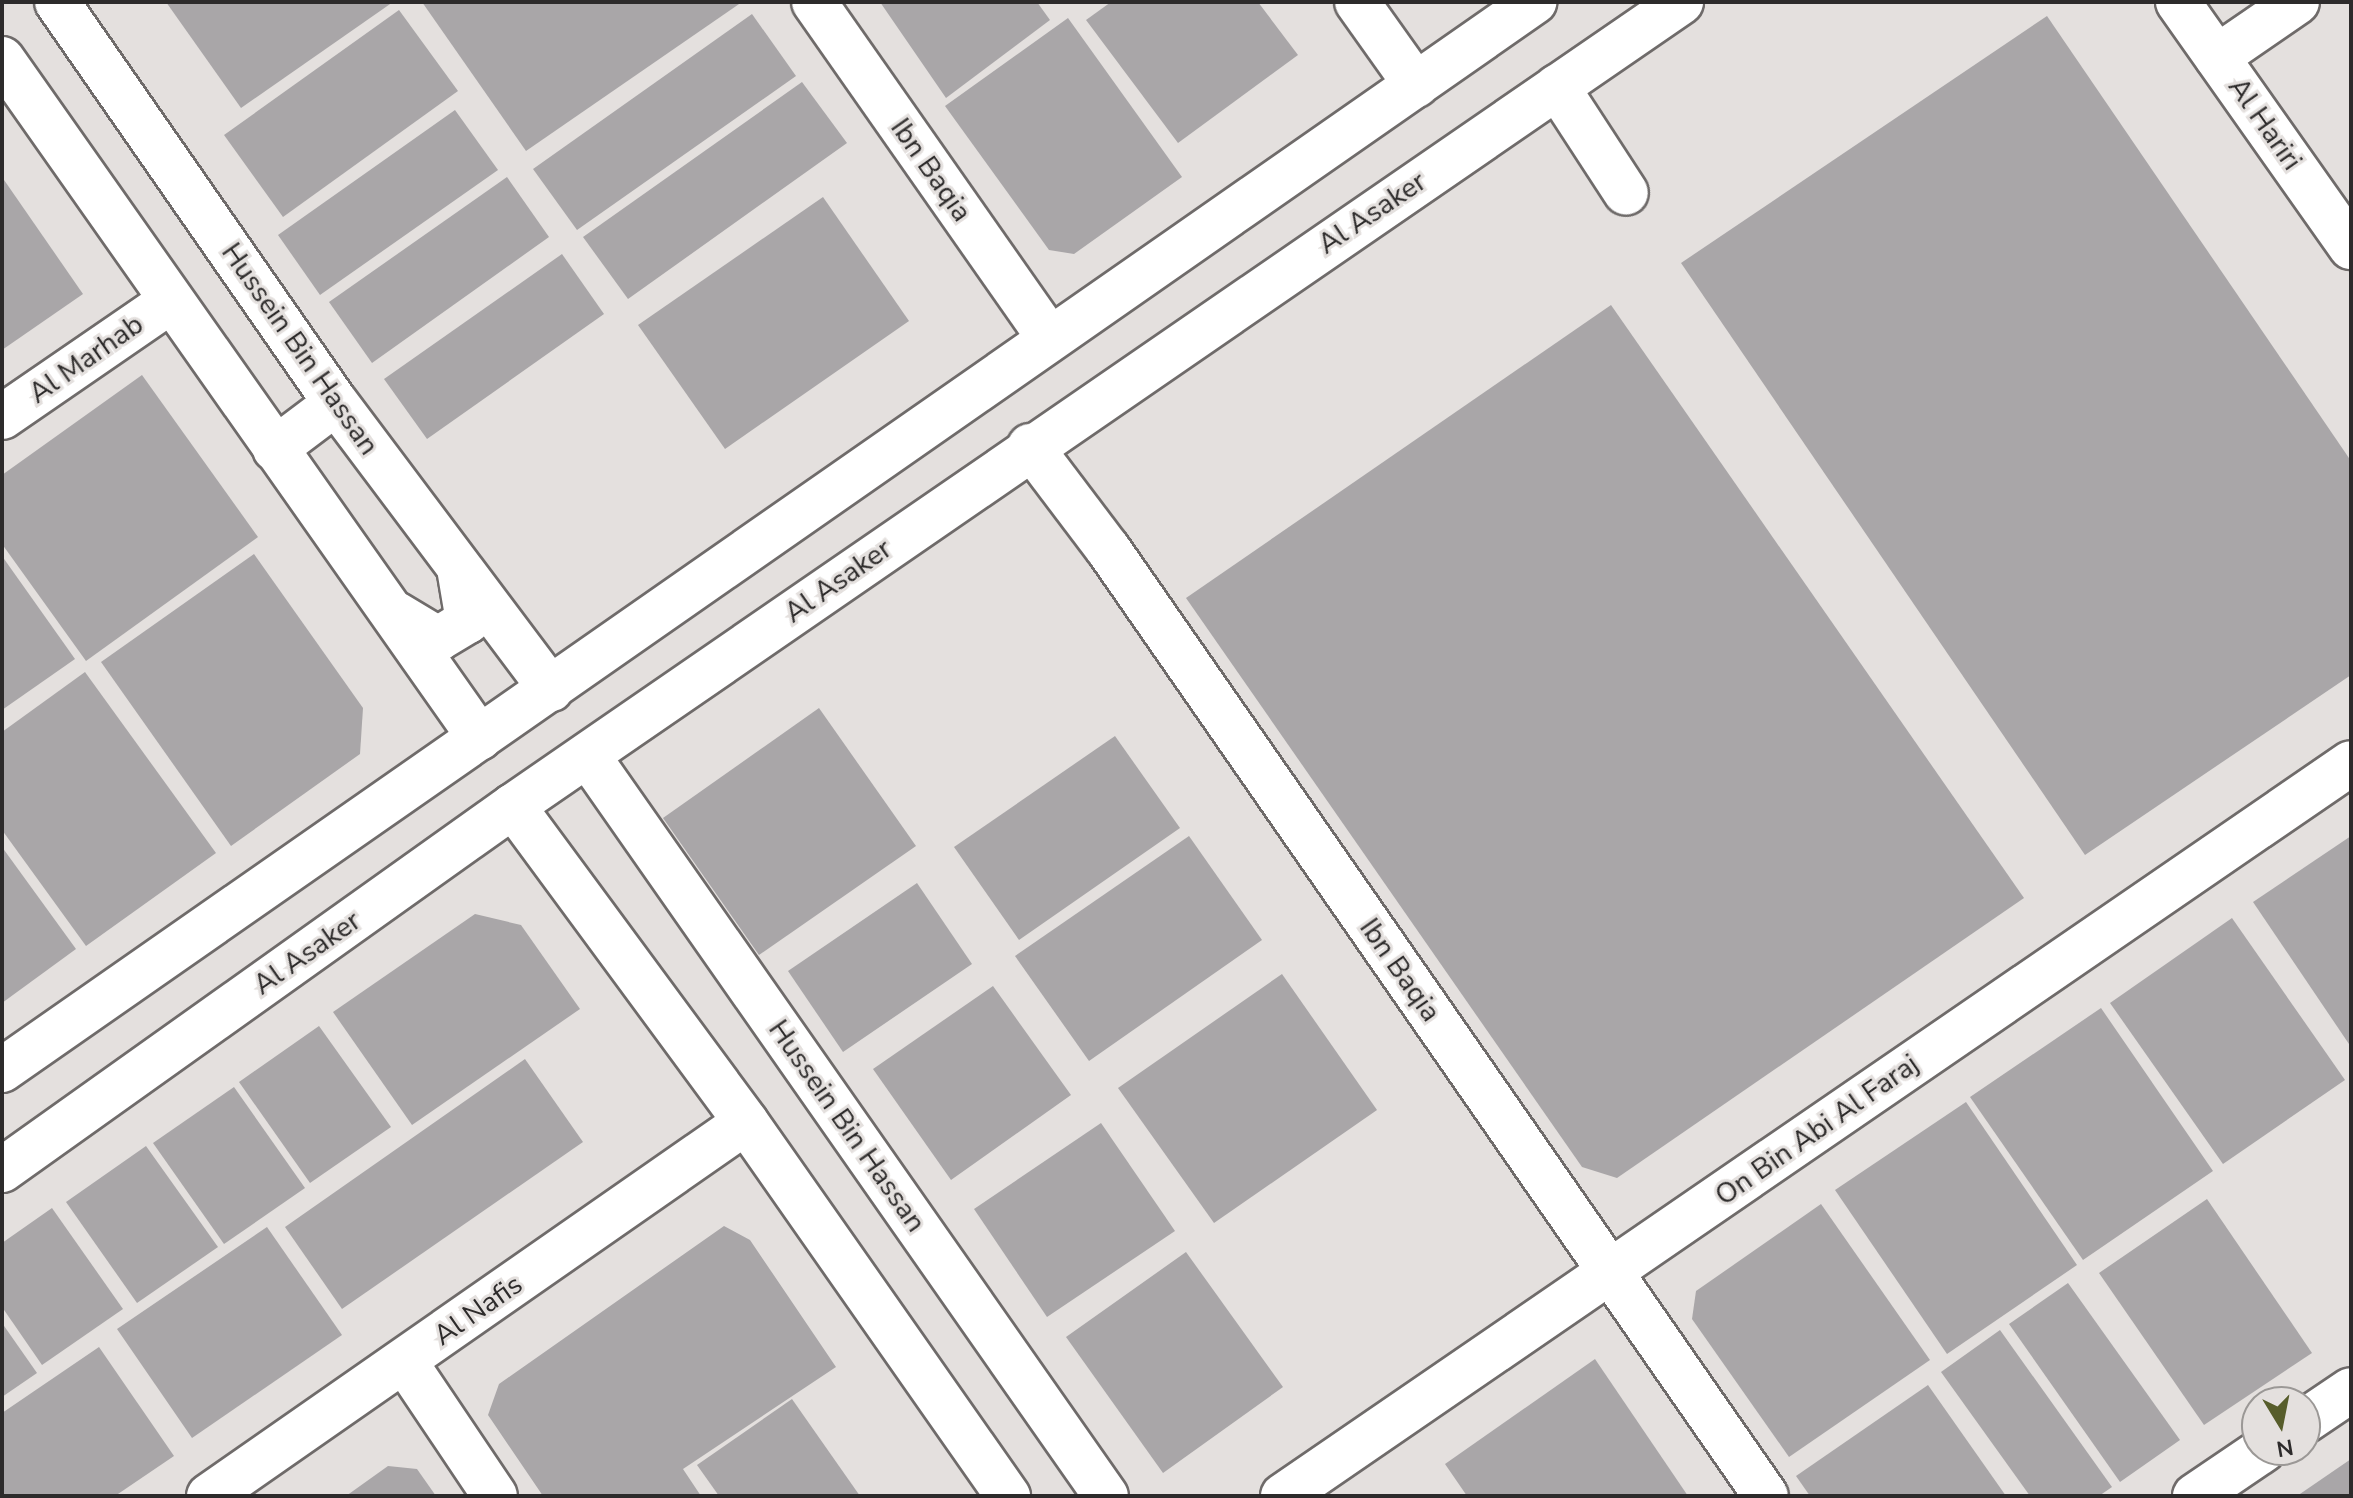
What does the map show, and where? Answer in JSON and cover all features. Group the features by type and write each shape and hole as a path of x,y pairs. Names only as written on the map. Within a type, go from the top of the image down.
{"street":[{"name":"Hussein Bin Hassan","path":"57,2 336,403 551,689"},
{"name":"Ibn Baqia","path":"814,2 1049,338"},
{"path":"1357,2 1416,85"},
{"path":"2,1070 1534,2"},
{"name":"Al Asaker","path":"2,1170 513,806 1030,446 1681,2"},
{"name":"Al Hariri","path":"2178,2 2351,247"},
{"path":"2217,57 2297,2"},
{"path":"2,59 275,449 396,614 480,738"},
{"path":"1557,87 1626,193"},
{"name":"Al Marhab","path":"2,417 171,301"},
{"path":"275,449 336,403"},
{"name":"Ibn Baqia","path":"1030,446 1108,549 1766,1496"},
{"path":"396,614 438,639 468,621 459,567"},
{"name":"Hussein Bin Hassan","path":"588,756 1106,1496"},
{"name":"On Bin Abi Al Faraj","path":"1283,1496 2351,763"},
{"path":"513,806 746,1122 1008,1496"},
{"name":"Al Nafis","path":"209,1496 746,1122"},
{"path":"405,1362 495,1496"},
{"path":"2321,1410 2351,1390"},
{"path":"2195,1496 2241,1465"}],"building":[{"path":"166,2 393,2 241,108"},
{"path":"422,2 742,2 526,151"},
{"path":"880,2 1037,2 1050,20 946,98"},
{"path":"1111,2 1258,2 1298,55 1178,143 1086,20"},
{"path":"399,10 458,91 283,217 224,135"},
{"path":"752,14 796,76 577,230 533,169"},
{"path":"2047,16 2351,461 2351,675 2085,855 1681,263"},
{"path":"1068,18 1182,177 1074,254 1049,250 945,106"},
{"path":"802,82 847,143 628,299 583,237"},
{"path":"455,110 498,170 320,295 278,235"},
{"path":"2,177 83,294 2,350"},
{"path":"507,177 549,237 372,363 329,302"},
{"path":"823,197 909,321 725,449 638,325"},
{"path":"562,254 604,314 427,439 384,379"},
{"path":"1611,305 2024,898 1617,1178 1582,1167 1186,598"},
{"path":"142,375 258,537 86,661 2,544 2,475"},
{"path":"254,554 363,708 360,754 231,846 101,662"},
{"path":"2,556 75,659 2,710"},
{"path":"85,672 216,853 86,946 2,830 2,732"},
{"path":"819,708 916,846 759,955 663,818"},
{"path":"1115,736 1180,828 1019,940 954,847"},
{"path":"1189,836 1262,940 1089,1061 1015,956"},
{"path":"2351,836 2351,1047 2253,902"},
{"path":"2,847 76,949 2,1003"},
{"path":"917,883 972,964 843,1052 788,971"},
{"path":"475,914 521,925 580,1009 412,1125 333,1012"},
{"path":"2232,918 2345,1080 2223,1164 2110,1003"},
{"path":"1282,974 1377,1110 1214,1223 1118,1088"},
{"path":"993,986 1071,1095 951,1180 873,1069"},
{"path":"2101,1008 2213,1171 2083,1260 1970,1097"},
{"path":"319,1026 391,1127 310,1183 239,1082"},
{"path":"525,1059 583,1142 342,1309 285,1227"},
{"path":"234,1087 305,1188 224,1244 153,1143"},
{"path":"1966,1102 2077,1265 1947,1354 1835,1190"},
{"path":"1101,1123 1175,1231 1047,1317 974,1209"},
{"path":"146,1146 218,1247 137,1303 66,1202"},
{"path":"2207,1199 2312,1353 2262,1386 2241,1386 2241,1400 2204,1425 2099,1273"},
{"path":"1821,1204 1930,1360 1789,1457 1692,1319 1696,1291"},
{"path":"52,1208 123,1309 42,1365 2,1307 2,1243"},
{"path":"724,1226 750,1240 836,1367 683,1469 701,1496 543,1496 488,1415 499,1384"},
{"path":"267,1227 342,1335 192,1438 117,1329"},
{"path":"1186,1252 1283,1387 1163,1473 1066,1337"},
{"path":"2068,1283 2180,1440 2120,1482 2009,1324"},
{"path":"2,1323 37,1373 2,1397"},
{"path":"2000,1330 2112,1487 2099,1496 2030,1496 1941,1372"},
{"path":"99,1347 174,1456 115,1496 2,1496 2,1413"},
{"path":"1595,1359 1688,1496 1467,1496 1445,1464"},
{"path":"1928,1385 2006,1496 1810,1496 1796,1476"},
{"path":"792,1399 860,1496 719,1496 697,1465"},
{"path":"2351,1459 2351,1496 2297,1496"},
{"path":"388,1466 417,1469 436,1496 346,1496"}]}
